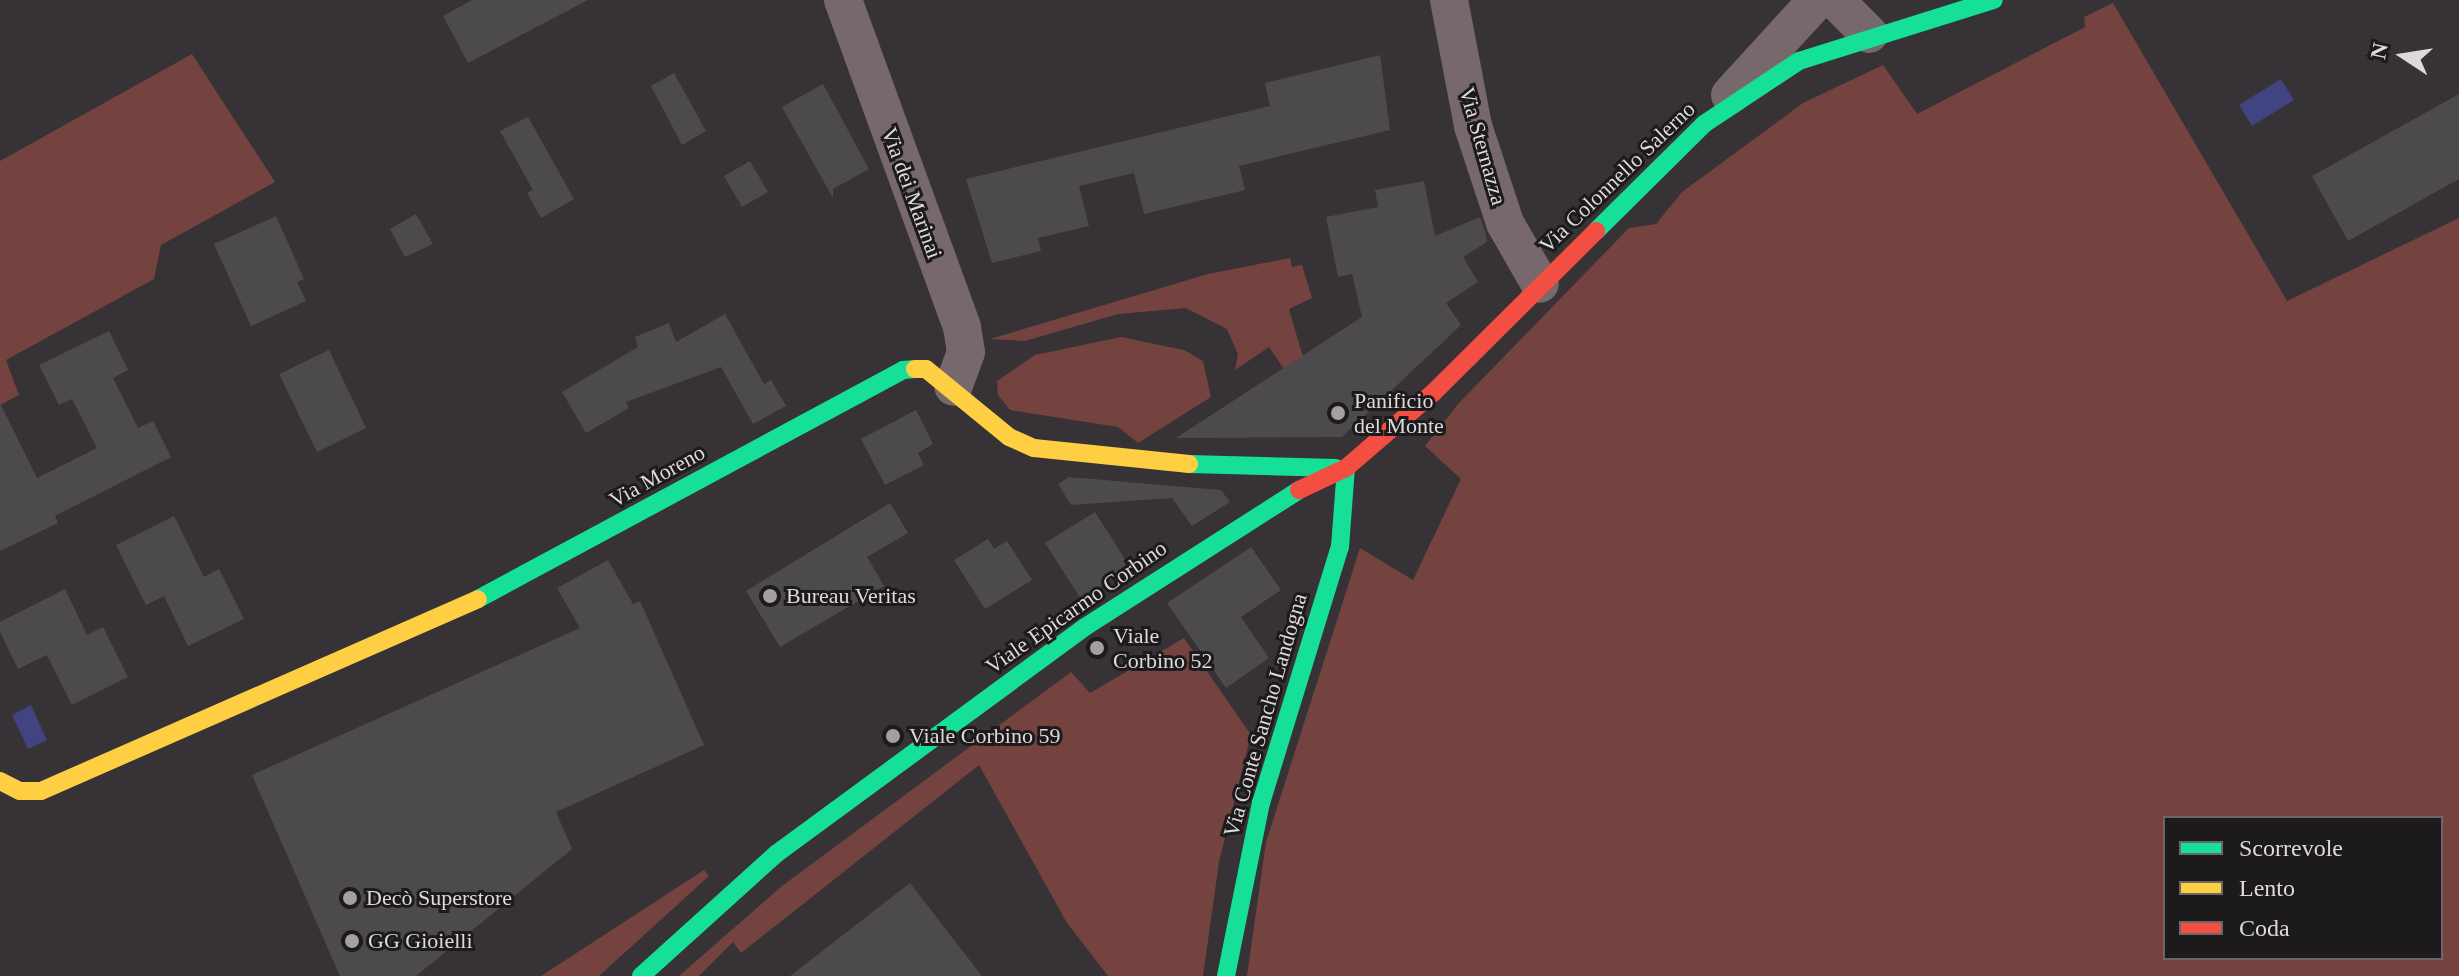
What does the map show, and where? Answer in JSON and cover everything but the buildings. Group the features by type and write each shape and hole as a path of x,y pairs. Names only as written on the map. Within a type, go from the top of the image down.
{"main road":[{"name":"Via Colonnello Salerno","path":"1540,284 1704,124 1799,61 1869,34 1994,0"},
{"name":"Viale Epicarmo Corbino","path":"641,976 776,854 1085,627 1276,501 1346,468 1433,393 1540,284"},
{"name":"Via Moreno","path":"0,781 20,791 41,791 511,585 903,370 926,369 953,387 1009,437 1034,448 1258,467 1346,468"},
{"name":"Via Conte Sancho Landogna","path":"1226,976 1261,803 1340,547 1346,468"}],"street":[{"name":"Via dei Marinai","path":"843,0 962,327 966,352 953,387"},
{"name":"Via Sternazza","path":"1449,0 1473,126 1505,223 1540,284"},
{"path":"1704,124 1817,0"},
{"path":"1835,0 1869,34"},
{"path":"1258,467 1276,501"}],"shaded area":[{"path":"2113,3 2287,301 2459,218 2459,976 1247,976 1266,842 1360,548 1413,580 1461,479 1425,446 1458,404 1629,228 1656,224 1682,192 1803,103 1883,65 1917,114 2085,27 2084,17"},
{"path":"192,54 275,182 161,245 154,279 6,360 19,395 0,405 0,161"},
{"path":"2281,79 2294,100 2252,126 2239,105"},
{"path":"1290,258 1292,267 1302,265 1312,298 1289,309 1303,357 1284,369 1269,347 1235,370 1238,354 1227,329 1186,308 1118,314 1025,341 990,339 1208,274"},
{"path":"1121,337 1184,350 1203,361 1211,397 1138,443 1118,427 1010,410 998,395 997,381 1035,355"},
{"path":"1184,638 1251,735 1219,862 1203,976 1108,976 1067,923 979,765 741,953 733,942 699,976 679,976 782,886 1071,672 1090,693"},
{"path":"31,705 47,740 28,749 12,715"},
{"path":"704,870 709,876 599,976 541,976"}],"traffic: fast":[{"path":"1596,231 1704,124 1799,61 1994,0"},
{"path":"478,599 903,370 915,369"},
{"path":"1189,464 1336,468"},
{"path":"1226,976 1261,803 1340,547 1346,468"},
{"path":"641,976 776,854 1085,627 1299,490"}],"traffic: slow":[{"path":"915,369 926,369 1009,437 1034,448 1189,464"},
{"path":"0,781 20,791 41,791 478,599"}],"traffic: jam":[{"path":"1299,490 1346,468 1433,393 1596,231"}],"place":[{"name":"Panificio del Monte","path":"1338,413"},
{"name":"Bureau Veritas","path":"770,596"},
{"name":"Viale Corbino 52","path":"1097,648"},
{"name":"Viale Corbino 59","path":"893,736"},
{"name":"Decò Superstore","path":"350,898"},
{"name":"GG Gioielli","path":"352,941"}]}
